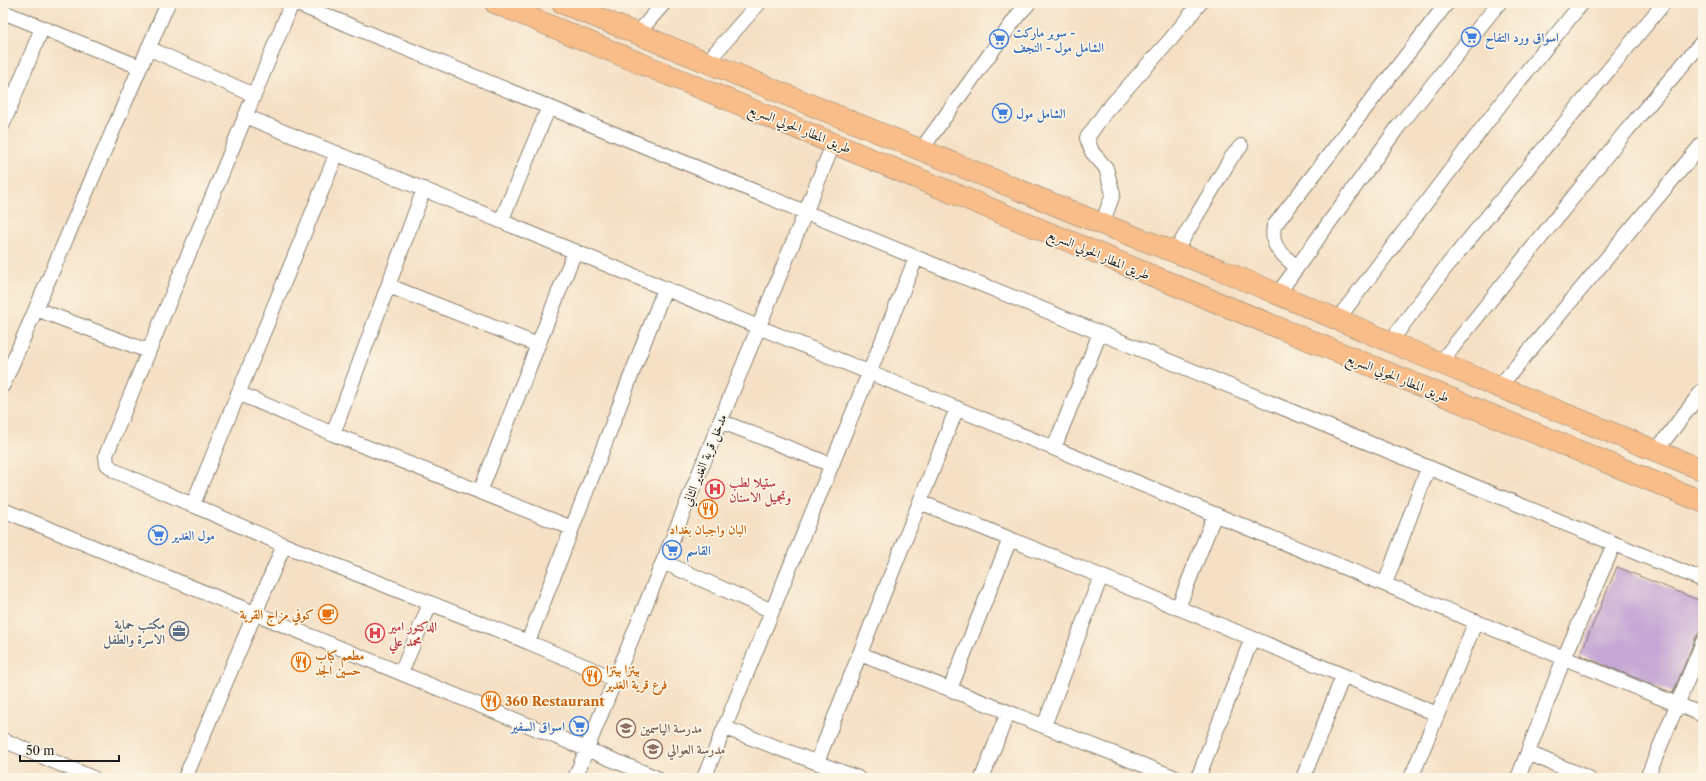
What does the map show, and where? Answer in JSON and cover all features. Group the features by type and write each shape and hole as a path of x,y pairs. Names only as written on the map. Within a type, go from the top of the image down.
{"highway":[{"name":"طريق المطار الحولي السريع","path":"495,3 1703,502"},
{"name":"طريق المطار الحولي السريع","path":"562,3 1102,224 1221,270 1336,320 1703,470"},
{"path":"1148,274 1159,263 1168,250"},
{"path":"1208,298 1210,282 1221,270"}],"street":[{"path":"3,385 168,3"},
{"path":"292,3 106,455 107,464 115,472 193,504 284,545 528,642 615,679"},
{"path":"295,3 1703,580"},
{"path":"637,34 664,3"},
{"path":"707,62 759,3"},
{"path":"920,150 1018,15 1029,3"},
{"path":"1102,224 1113,194 1106,168 1092,152 1087,138 1106,111 1171,39 1200,3"},
{"path":"1296,267 1274,246 1272,237 1274,226 1447,3"},
{"path":"1277,295 1398,127 1499,3"},
{"path":"1336,320 1506,97 1582,3"},
{"path":"1390,342 1446,267 1664,3"},
{"path":"3,12 140,67"},
{"path":"3,122 42,28"},
{"path":"1440,363 1617,142 1703,41"},
{"path":"148,48 254,95"},
{"path":"501,221 549,107"},
{"path":"245,116 1703,715"},
{"name":"مدخل قرية الغدير الثاني","path":"575,778 834,142"},
{"path":"1499,387 1703,143"},
{"path":"1168,250 1231,158 1241,146"},
{"path":"193,504 337,153"},
{"path":"333,434 424,189"},
{"path":"480,492 575,251"},
{"path":"704,778 916,258"},
{"path":"389,286 538,344"},
{"path":"528,642 665,288"},
{"path":"36,309 148,351"},
{"path":"1054,448 1100,333"},
{"path":"1656,451 1703,390"},
{"path":"238,393 333,434 572,528"},
{"path":"817,762 957,408"},
{"path":"720,421 832,465"},
{"path":"1385,584 1428,468"},
{"path":"920,502 1437,714"},
{"path":"3,510 657,778"},
{"path":"1178,608 1215,514"},
{"path":"950,689 1010,539"},
{"path":"1518,778 1564,658 1614,544"},
{"path":"185,778 284,545"},
{"path":"663,562 772,611"},
{"path":"1044,726 1101,576"},
{"path":"401,673 430,604"},
{"path":"1411,778 1476,621"},
{"path":"1198,778 1252,638"},
{"path":"1646,778 1703,642"},
{"path":"860,654 1176,778"},
{"path":"1303,778 1343,676"},
{"path":"982,778 1008,712"},
{"path":"725,728 858,778"},
{"path":"3,740 93,778"},
{"path":"1528,753 1588,778"}],"building":[{"path":"1617,567 1703,602 1703,625 1695,639 1673,693 1580,655"}],"place":[{"name":"اسواق ورد التفاح","path":"1471,37"},
{"name":"سوبر ماركت - الشامل مول - النجف","path":"999,39"},
{"name":"الشامل مول","path":"1002,113"},
{"name":"ستيلا لطب وتجميل الاسنان","path":"715,489"},
{"name":"البان واجبان بغداد","path":"708,509"},
{"name":"مول الغدير","path":"158,535"},
{"name":"القاسم","path":"672,550"},
{"name":"كوفي مزاج القرية","path":"328,614"},
{"name":"مكتب حماية الاسرة والطفل","path":"179,631"},
{"name":"الدكتور امير محمد علي","path":"375,633"},
{"name":"مطعم كباب حسين الجد","path":"301,662"},
{"name":"بيتزا بيتزا فرع قرية الغدير","path":"592,676"},
{"name":"360 Restaurant","path":"491,701"},
{"name":"اسواق السفير","path":"579,726"},
{"name":"مدرسة الياسمين","path":"626,728"},
{"name":"مدرسة العوالي","path":"653,749"}]}
